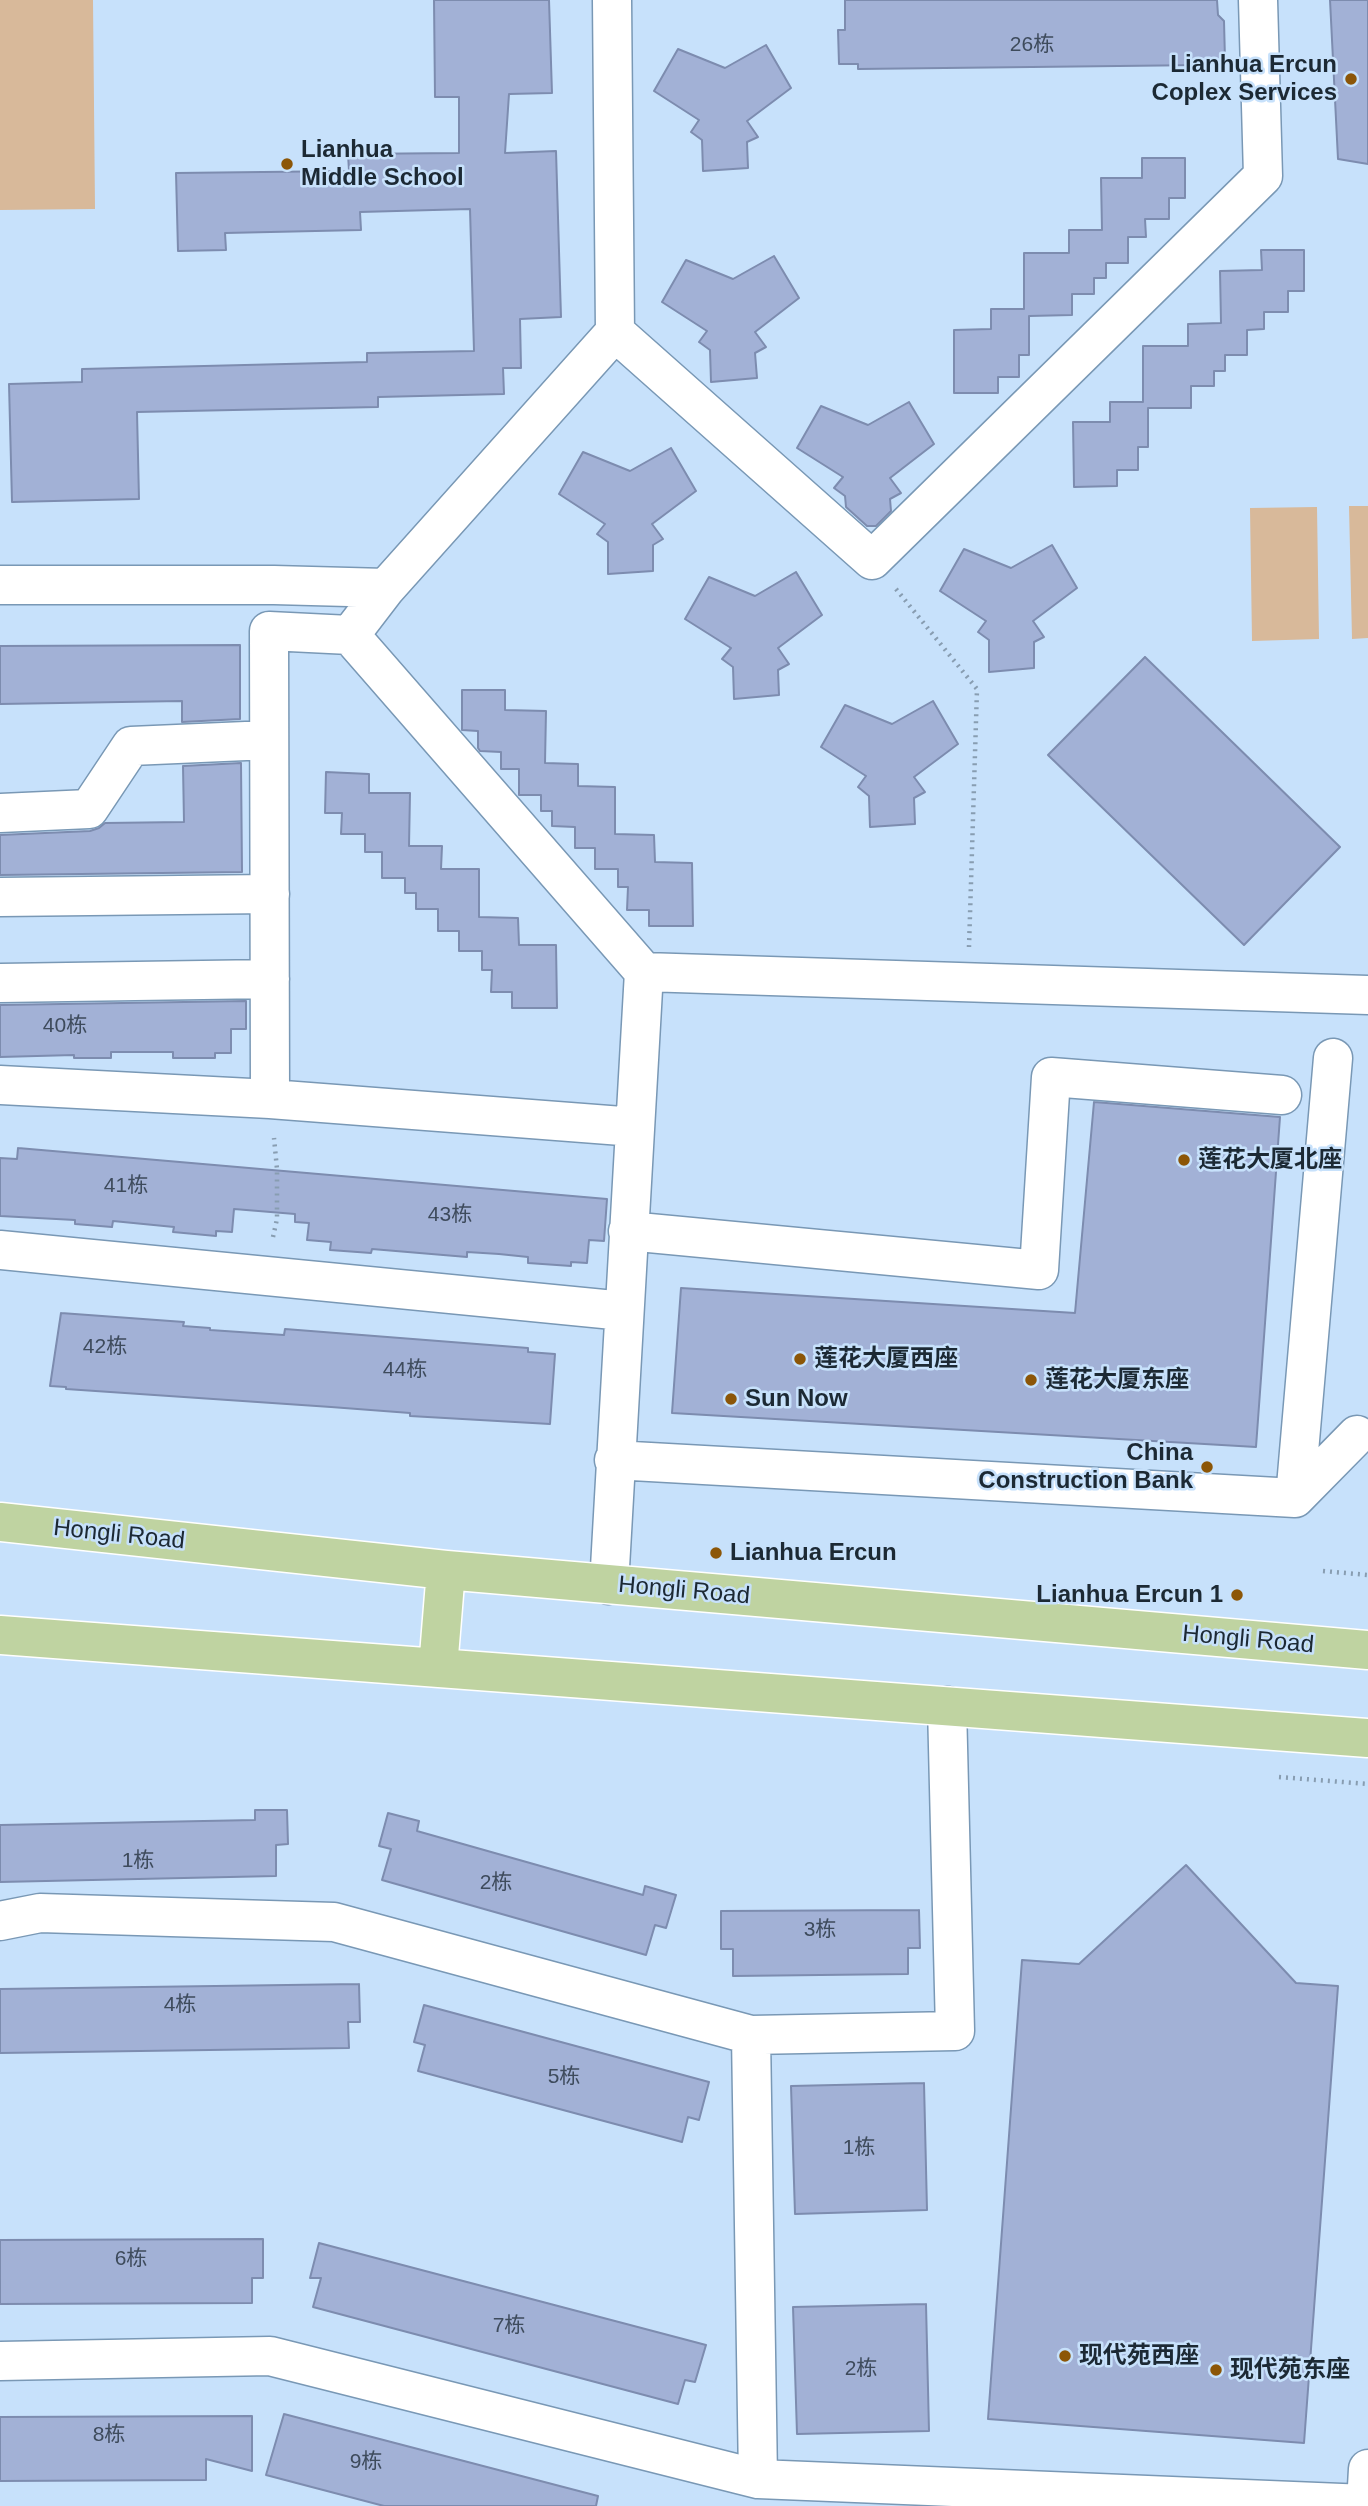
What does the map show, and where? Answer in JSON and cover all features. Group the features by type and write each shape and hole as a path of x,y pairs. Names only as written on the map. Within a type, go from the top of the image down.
{"main road":[{"path":"0,1517 49,1528"},
{"name":"Hongli Road","path":"0,1522 446,1570 1368,1650"},
{"path":"438,1668 446,1570"},
{"path":"0,1635 1368,1738"},
{"path":"0,1643 71,1641"}],"street":[{"path":"349,635 386,588 615,332 612,0"},
{"path":"615,332 872,560 1263,176 1258,0"},
{"path":"0,585 274,585 386,588"},
{"path":"270,1099 269,631 349,635 644,972 614,1460 609,1585"},
{"path":"0,813 89,809 131,746 269,740"},
{"path":"0,897 270,894"},
{"path":"644,972 1368,995"},
{"path":"0,983 270,979"},
{"path":"1294,1498 1333,1058"},
{"path":"628,1231 1039,1269 1052,1077 1282,1096"},
{"path":"0,1085 270,1099 635,1127"},
{"path":"0,1250 624,1311"},
{"path":"614,1460 1294,1498 1357,1435"},
{"path":"0,1921 40,1913 334,1922 751,2035 954,2031 947,1706"},
{"path":"751,2035 758,2479"},
{"path":"0,2361 270,2356 758,2479 1367,2493"}],"path":[{"path":"872,560 977,689 968,982"},
{"path":"264,1276 277,1219 277,1169 270,1099"},
{"path":"1323,1571 1368,1575"},
{"path":"1279,1777 1368,1784"}],"shaded area":[{"path":"0,0 93,0 95,209 0,210"},
{"path":"1349,506 1368,506 1368,638 1352,639"},
{"path":"1317,507 1319,639 1252,641 1250,508"}],"building":[{"path":"434,0 549,0 552,93 509,94 505,153 556,151 561,317 520,319 521,368 503,368 504,394 378,397 378,407 137,412 139,499 12,502 9,384 82,382 82,369 367,362 367,353 474,351 470,209 360,212 361,230 225,233 226,250 178,251 176,173 349,171 348,154 459,153 459,97 435,97"},
{"path":"845,0 1217,0 1218,15 1224,21 1225,60 1205,60 1205,65 858,69 858,64 839,64 838,30 845,30"},
{"name":"Lianhua Ercun Coplex Services","path":"1330,0 1368,0 1368,164 1338,159"},
{"path":"766,45 791,88 747,121 758,137 747,142 748,168 703,171 702,140 691,132 699,120 654,91 678,49 725,68"},
{"path":"1142,158 1185,158 1185,198 1169,198 1169,219 1145,219 1146,237 1128,237 1128,263 1106,263 1106,278 1094,278 1094,294 1072,294 1072,315 1029,316 1029,355 1019,355 1019,377 998,377 998,393 954,393 954,330 991,329 991,309 1024,309 1024,253 1069,253 1069,230 1102,230 1101,178 1142,178"},
{"path":"1261,250 1304,250 1304,291 1288,291 1288,312 1264,312 1264,329 1247,330 1247,355 1225,355 1225,371 1214,371 1214,386 1191,386 1191,408 1148,408 1148,447 1138,447 1138,470 1117,470 1117,486 1074,487 1073,422 1110,422 1110,402 1143,402 1143,346 1188,346 1188,324 1221,323 1220,271 1262,270"},
{"path":"774,256 799,298 755,332 766,347 755,353 757,378 711,382 710,350 699,342 707,331 662,302 686,260 733,279"},
{"path":"909,402 934,444 890,478 901,493 890,499 891,511 876,526 867,526 846,507 845,496 834,488 843,477 797,448 821,406 868,425"},
{"path":"671,448 696,491 652,524 663,539 653,545 653,571 608,574 608,542 597,534 605,524 559,494 583,452 630,471"},
{"path":"1052,545 1077,588 1033,621 1044,637 1034,642 1034,668 989,672 989,640 978,632 986,621 940,591 964,549 1011,568"},
{"path":"796,572 822,615 778,648 789,664 778,670 779,695 734,699 733,667 722,659 731,648 685,619 709,577 755,596"},
{"path":"240,645 240,719 182,722 182,701 0,704 0,646"},
{"path":"1145,657 1340,847 1244,945 1048,755"},
{"path":"462,690 505,690 505,710 546,711 545,763 578,764 578,786 615,787 615,834 654,835 655,862 692,863 693,926 649,926 649,910 627,910 628,887 618,887 618,869 595,869 595,848 575,848 575,827 552,826 552,811 541,811 541,795 519,795 519,769 501,769 501,752 480,751 478,731 462,730"},
{"path":"933,701 958,744 914,777 925,792 914,798 915,824 870,827 869,796 858,787 866,776 821,747 845,705 892,724"},
{"path":"241,763 242,872 0,875 0,835 90,831 105,823 184,822 183,766"},
{"path":"326,772 369,774 369,793 410,793 409,846 442,846 441,869 479,869 479,917 518,918 519,945 556,945 557,1008 512,1008 512,992 491,992 492,970 482,970 482,951 459,951 459,931 438,931 438,909 416,909 416,893 405,893 405,878 382,878 382,852 365,852 365,834 341,834 342,813 325,813"},
{"path":"246,1001 246,1029 231,1029 231,1053 215,1053 215,1058 173,1058 173,1052 111,1052 111,1058 74,1058 74,1055 0,1057 0,1005"},
{"path":"1094,1102 1280,1117 1256,1447 672,1413 681,1288 1075,1313"},
{"path":"18,1148 607,1199 604,1241 589,1240 587,1263 571,1262 571,1266 528,1263 528,1257 499,1254 467,1252 467,1257 372,1249 371,1253 330,1250 331,1242 307,1240 309,1223 295,1222 295,1214 234,1209 232,1232 216,1231 216,1236 173,1232 174,1227 113,1221 112,1227 75,1224 75,1220 0,1216 0,1158 17,1159"},
{"path":"61,1313 184,1322 183,1326 210,1330 284,1335 285,1329 528,1348 528,1352 555,1354 550,1424 410,1416 410,1413 50,1386"},
{"path":"255,1810 287,1810 288,1844 276,1845 276,1876 0,1882 0,1825 255,1820"},
{"path":"388,1813 419,1821 417,1831 643,1895 645,1886 676,1895 666,1928 655,1925 646,1955 382,1880 391,1849 379,1846"},
{"path":"1186,1865 1296,1983 1338,1986 1304,2443 988,2419 1022,1960 1079,1964"},
{"path":"919,1910 920,1948 908,1948 908,1974 733,1976 733,1949 721,1949 721,1911"},
{"path":"359,1984 360,2022 348,2022 349,2048 0,2053 0,1989"},
{"path":"424,2005 709,2082 699,2120 688,2117 682,2142 418,2071 425,2045 414,2042"},
{"path":"924,2083 927,2210 795,2214 791,2086"},
{"path":"263,2239 263,2278 252,2278 252,2303 0,2304 0,2240"},
{"path":"319,2243 706,2345 695,2382 685,2380 678,2404 313,2307 321,2278 310,2278"},
{"path":"926,2304 929,2431 797,2434 793,2307"},
{"path":"284,2414 598,2496 596,2506 384,2506 266,2475"},
{"path":"252,2416 252,2471 206,2459 206,2480 0,2481 0,2417"}],"place":[{"name":"Lianhua Ercun Coplex Services","path":"1351,79"},
{"name":"Lianhua Middle School","path":"287,164"},
{"name":"莲花大厦北座","path":"1184,1160"},
{"name":"莲花大厦西座","path":"800,1359"},
{"name":"莲花大厦东座","path":"1031,1380"},
{"name":"Sun Now","path":"731,1399"},
{"name":"China Construction Bank","path":"1207,1467"},
{"name":"Lianhua Ercun","path":"716,1553"},
{"name":"Lianhua Ercun 1","path":"1237,1595"},
{"name":"现代苑西座","path":"1065,2356"},
{"name":"现代苑东座","path":"1216,2370"}]}
